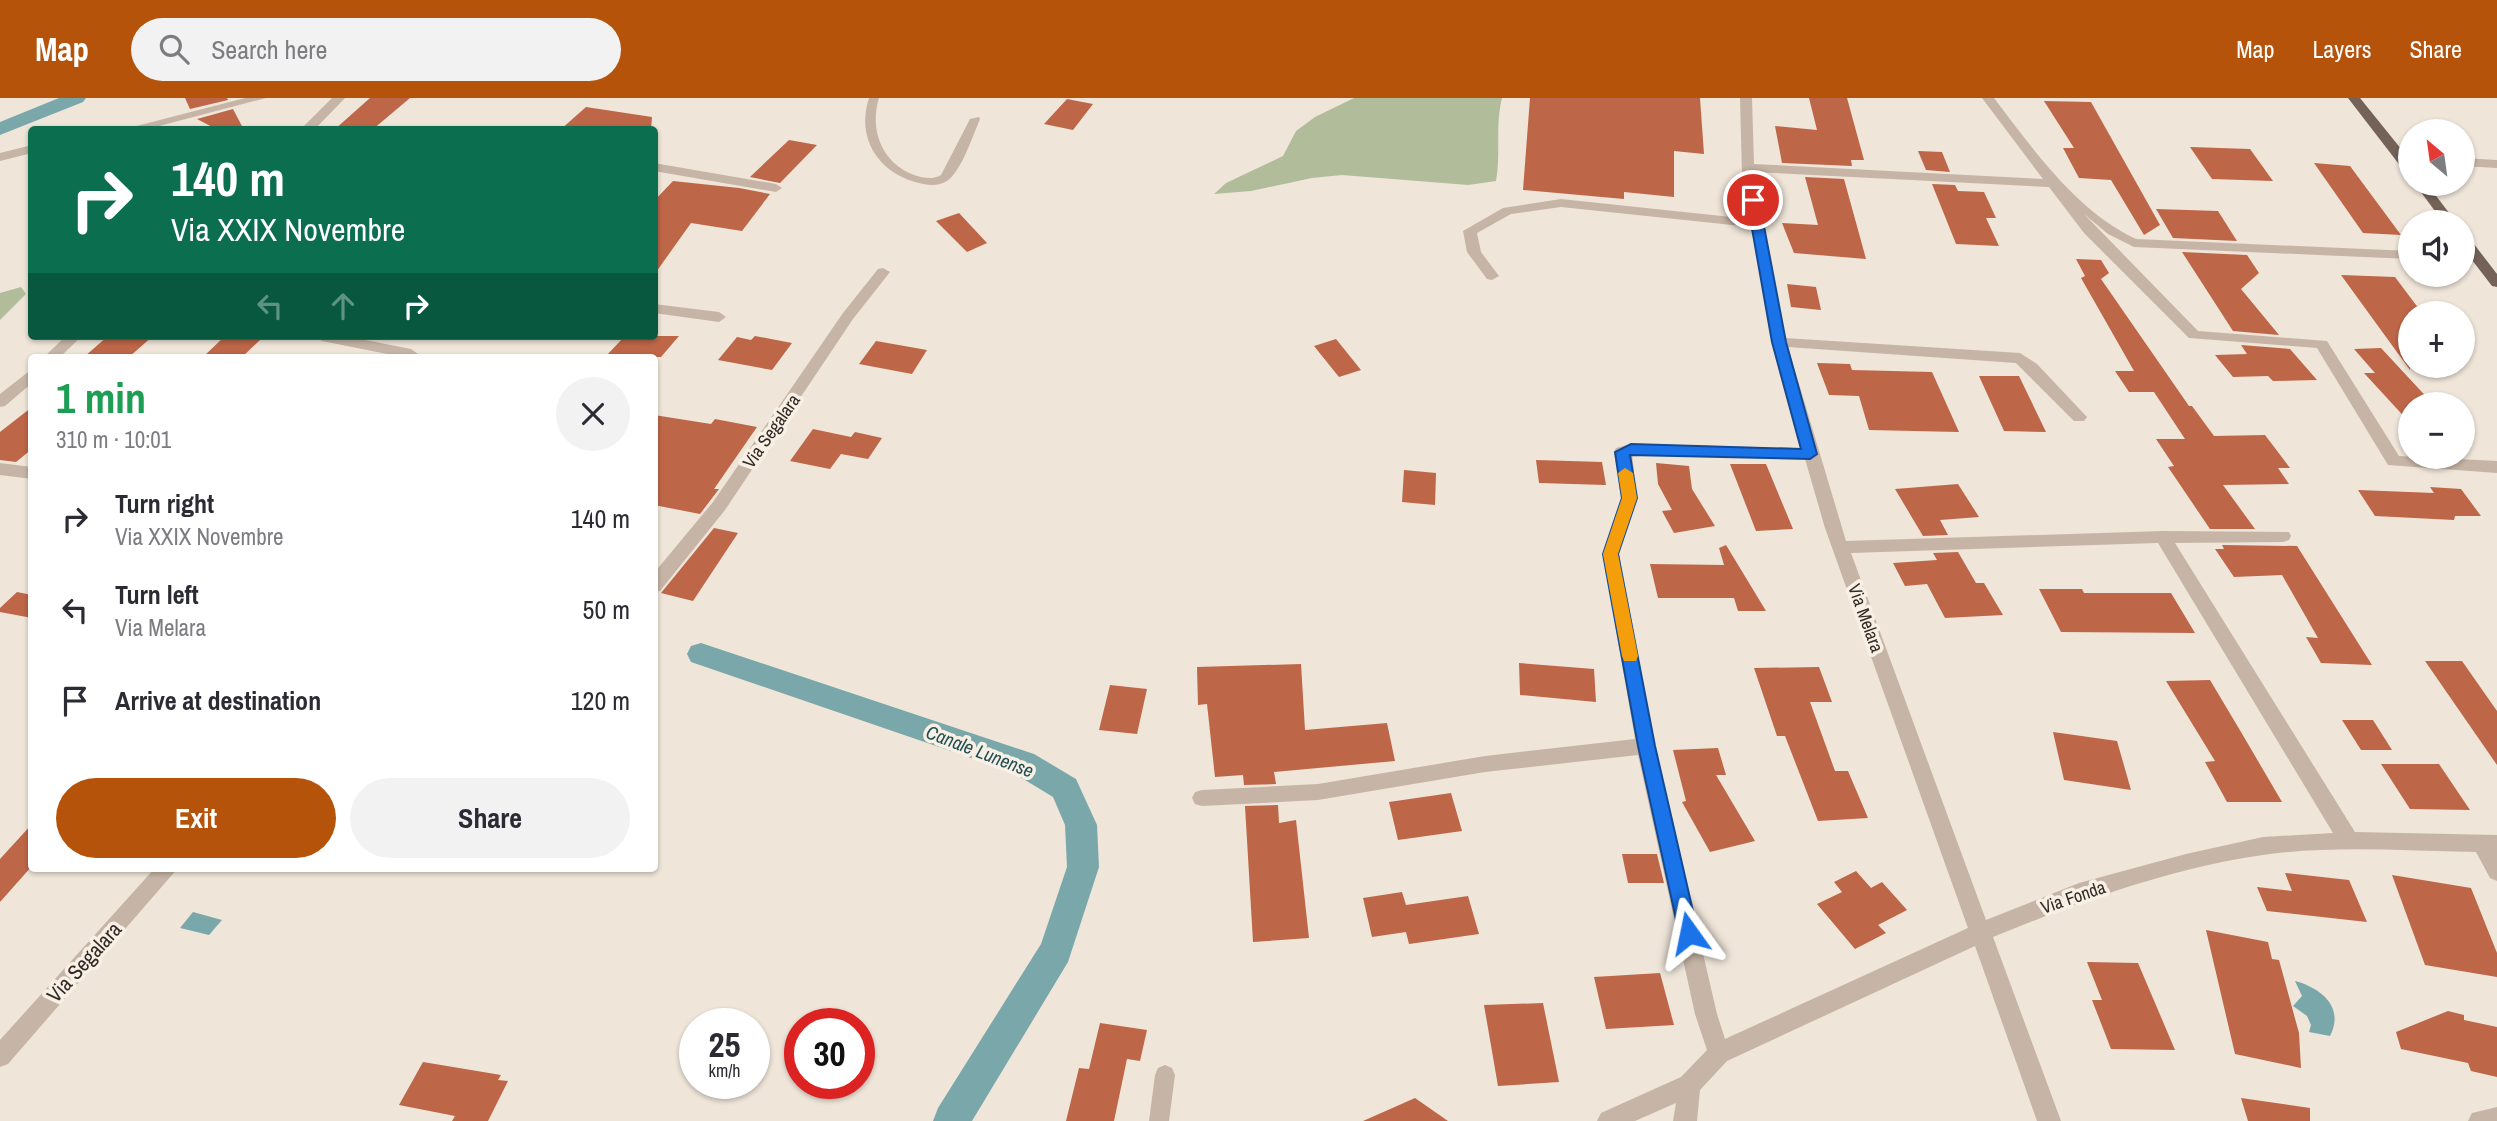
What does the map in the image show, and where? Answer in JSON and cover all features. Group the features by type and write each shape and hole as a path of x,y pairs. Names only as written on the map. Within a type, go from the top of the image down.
{"main road":[{"path":"2354,98 2398,150"},
{"path":"2430,196 2441,210"},
{"path":"2475,255 2494,276"}],"street":[{"path":"144,126 260,98"},
{"path":"310,126 340,98"},
{"name":"Via Melara","path":"1746,98 1748,168 1757,224 1779,342 1810,454 1840,547 2049,1121"},
{"path":"1988,98 2089,230 2194,335 2322,344 2394,461 2497,467"},
{"path":"0,157 28,150"},
{"path":"2475,163 2497,164"},
{"path":"658,168 776,188"},
{"path":"1748,168 2053,183 2078,199 2116,236 2134,243 2398,254"},
{"path":"1492,276 1474,252 1470,231 1508,211 1561,203 1757,224"},
{"name":"Via Segalara","path":"658,581 719,506 848,316 883,272"},
{"path":"658,309 719,317"},
{"path":"54,354 70,340"},
{"path":"343,340 411,354"},
{"path":"1779,342 2020,358 2032,367 2079,417"},
{"path":"0,402 28,378"},
{"path":"1719,1053 1706,1014 1646,746 1611,554 1629,498 1622,452 1631,449 1810,454"},
{"path":"0,469 28,472"},
{"path":"1840,547 2283,536"},
{"path":"2163,537 2348,841"},
{"path":"1202,798 1318,792 1485,764 1646,746"},
{"name":"Via Fonda","path":"1609,1121 1689,1085 1719,1053 1982,932 2079,892 2186,863 2263,846 2348,841 2490,844"},
{"path":"2490,844 2497,872"},
{"name":"Via Segalara","path":"0,1056 164,872"},
{"path":"1685,1121 1689,1085"},
{"path":"2480,1121 2497,1118"}],"lane":[{"path":"874,98 870,107 872,137 879,155 890,168 925,181 935,182 946,176 975,119"},
{"path":"1159,1121 1165,1075"}],"green space":[{"path":"1354,98 1502,98 1496,181 1468,185 1342,175 1312,178 1251,191 1214,194 1226,183 1283,156 1296,131 1315,117"},
{"path":"21,287 26,294 0,320 0,293"}],"water":[{"path":"193,912 222,920 209,935 180,928"},
{"path":"2295,981 2314,988 2328,1000 2335,1016 2330,1036 2309,1032 2311,1025 2307,1016 2293,1006 2302,996"}],"building":[{"path":"185,98 227,98 228,100 190,109"},
{"path":"370,98 410,98 377,126 338,126"},
{"path":"1530,98 1700,98 1704,154 1674,151 1674,197 1624,192 1624,199 1523,190"},
{"path":"1809,98 1847,98 1864,160 1851,160 1852,166 1782,163 1775,126 1817,130"},
{"path":"1067,99 1093,104 1073,130 1044,124"},
{"path":"2044,101 2091,102 2160,225 2144,235 2111,180 2079,178 2063,148 2074,148"},
{"path":"586,107 652,117 651,126 565,126"},
{"path":"233,109 242,126 210,126 197,119"},
{"path":"789,140 817,145 780,183 750,177"},
{"path":"2190,147 2250,149 2273,181 2212,179"},
{"path":"1918,151 1942,152 1950,172 1926,170"},
{"path":"2314,163 2350,166 2398,231 2398,235 2363,233"},
{"path":"1805,177 1844,179 1866,259 1794,253 1782,223 1818,225"},
{"path":"673,181 770,194 742,231 691,223 658,269 658,197"},
{"path":"1932,184 1955,185 1958,191 1984,192 1996,218 1986,218 1999,246 1956,244"},
{"path":"2156,209 2218,211 2237,241 2173,238"},
{"path":"959,213 987,243 967,252 936,221"},
{"path":"2182,252 2247,255 2259,273 2241,289 2279,335 2233,331"},
{"path":"2076,259 2101,260 2109,273 2101,279 2189,406 2192,406 2214,436 2265,435 2290,468 2278,468 2289,484 2223,485 2255,529 2210,529 2168,467 2174,466 2156,439 2185,439 2154,392 2129,392 2115,371 2134,371 2081,278 2085,276"},
{"path":"2341,275 2395,277 2398,287 2402,287 2413,301 2398,301 2398,353"},
{"path":"1787,284 1816,287 1821,310 1791,307"},
{"path":"658,336 679,336 661,357 658,357 658,354 608,354 621,340 658,340"},
{"path":"755,336 792,343 772,370 718,360 737,337 751,340"},
{"path":"1336,339 1361,370 1339,377 1314,346"},
{"path":"103,340 148,340 132,354 87,354"},
{"path":"221,340 260,340 245,354 206,354"},
{"path":"876,341 927,350 912,374 859,364"},
{"path":"2241,345 2290,349 2317,380 2273,381 2268,376 2233,377 2215,355 2247,354"},
{"path":"2381,348 2398,366 2398,378 2409,378 2422,392 2398,392 2398,410 2364,373 2375,373 2354,349"},
{"path":"1817,363 1850,364 1852,370 1932,372 1959,432 1869,430 1859,396 1829,395"},
{"path":"1979,376 2019,376 2046,432 2004,431"},
{"path":"28,410 28,452 16,462 0,460 0,432"},
{"path":"658,416 711,424 715,419 757,427 714,489 719,489 700,514 658,506"},
{"path":"813,429 851,437 855,432 882,438 868,459 841,454 830,469 790,461"},
{"path":"1536,460 1602,462 1606,485 1539,483"},
{"path":"1656,463 1689,466 1692,489 1715,526 1674,533 1662,511 1672,510 1658,484"},
{"path":"1730,464 1766,464 1793,529 1756,531"},
{"path":"1404,470 1436,473 1435,505 1402,502"},
{"path":"1958,484 1979,517 1940,520 1948,535 1923,536 1895,489"},
{"path":"2430,487 2461,489 2481,516 2455,516 2454,520 2375,516 2358,490 2434,493"},
{"path":"714,528 738,533 693,601 661,593"},
{"path":"1726,545 1766,611 1738,611 1734,598 1658,598 1650,564 1724,565 1719,548"},
{"path":"2222,545 2297,546 2372,665 2321,663 2306,637 2318,638 2282,575 2234,577 2215,549 2224,549"},
{"path":"1958,552 1976,583 1984,583 2003,615 1945,618 1927,584 1905,586 1893,563 1937,560 1933,553"},
{"path":"2039,589 2082,589 2084,593 2171,593 2195,633 2061,632"},
{"path":"17,592 28,594 28,617 0,612 0,608"},
{"path":"2425,661 2462,661 2497,711 2497,765"},
{"path":"1519,663 1594,669 1596,702 1520,695"},
{"path":"1301,664 1305,730 1387,723 1395,761 1274,772 1276,784 1244,785 1243,775 1215,777 1207,704 1198,705 1197,667"},
{"path":"1819,667 1832,702 1810,702 1835,771 1848,771 1868,818 1818,821 1785,736 1777,736 1754,668"},
{"path":"2210,680 2282,802 2227,802 2205,762 2215,761 2166,681"},
{"path":"1110,685 1147,689 1137,734 1099,730"},
{"path":"2342,720 2373,720 2392,750 2361,750"},
{"path":"2053,732 2117,741 2131,790 2064,780"},
{"path":"1718,748 1726,775 1716,775 1755,841 1710,852 1682,802 1686,801 1673,750"},
{"path":"2381,764 2439,764 2470,810 2410,809"},
{"path":"1451,793 1462,831 1398,840 1389,802"},
{"path":"1278,805 1279,823 1296,820 1309,938 1253,942 1245,806"},
{"path":"28,828 28,870 0,902 0,859"},
{"path":"1622,854 1657,854 1664,883 1628,883"},
{"path":"1856,871 1871,888 1882,882 1907,910 1878,925 1886,933 1855,949 1817,904 1842,892 1834,882"},
{"path":"2285,873 2349,880 2367,922 2267,911 2257,887 2292,891"},
{"path":"2392,875 2471,888 2497,953 2497,977 2425,965"},
{"path":"1402,892 1406,905 1468,896 1479,934 1409,944 1406,932 1372,937 1363,898"},
{"path":"2206,930 2268,942 2272,959 2279,960 2299,1033 2301,1068 2235,1054"},
{"path":"2087,962 2138,963 2175,1050 2111,1049 2092,1000 2102,1000"},
{"path":"1660,973 1674,1025 1606,1029 1594,977"},
{"path":"1543,1003 1559,1082 1498,1086 1484,1005"},
{"path":"2448,1011 2464,1015 2464,1020 2497,1027 2497,1077 2471,1071 2468,1063 2401,1049 2396,1032"},
{"path":"1100,1023 1147,1030 1140,1061 1127,1059 1114,1121 1066,1121 1079,1068 1089,1069"},
{"path":"423,1062 501,1075 498,1080 508,1081 488,1121 452,1121 455,1116 399,1105"},
{"path":"1415,1098 1448,1121 1363,1121"},
{"path":"2241,1098 2310,1108 2310,1121 2248,1121"}],"waterway":[{"name":"Canale Lunense","path":"0,129 76,98"},
{"name":"Canale Lunense","path":"701,654 1023,763 1065,788 1081,825 1083,867 1056,951 951,1121"}],"slow traffic":[{"path":"1625,473 1629,498 1611,554 1630,656"}],"route":[{"path":"1689,933 1646,746 1611,554 1629,498 1622,452 1631,449 1810,454 1779,342 1753,200"}]}
